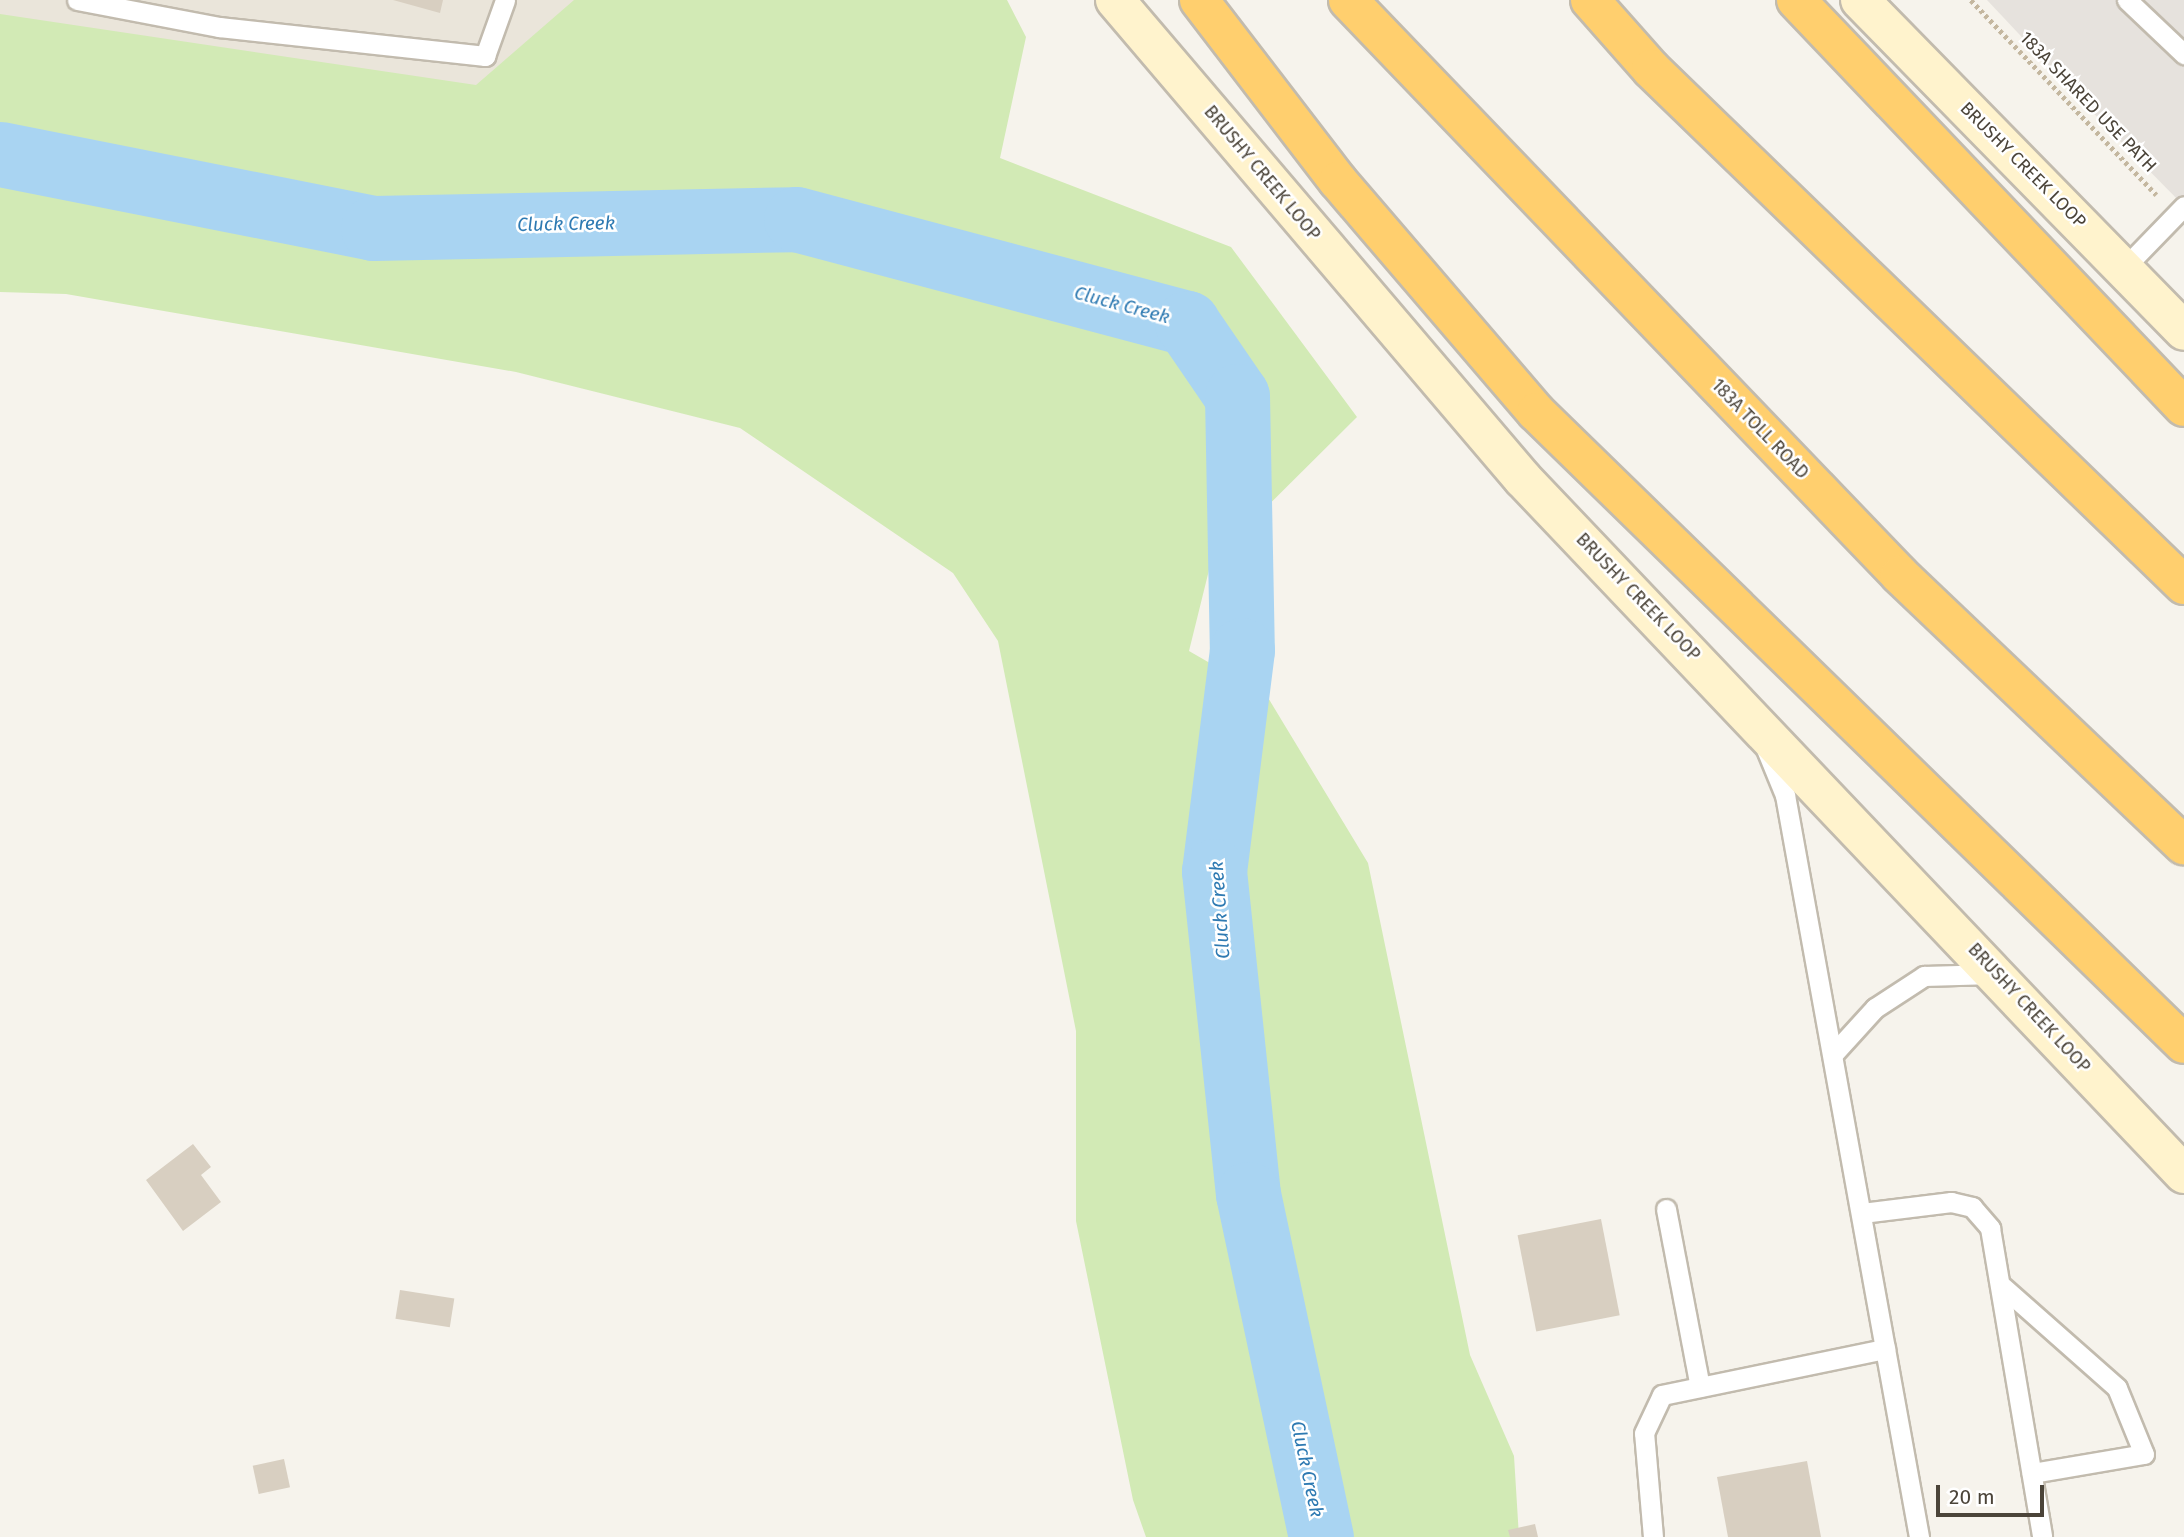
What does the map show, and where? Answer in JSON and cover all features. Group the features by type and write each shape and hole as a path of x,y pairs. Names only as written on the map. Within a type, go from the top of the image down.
{"highway":[{"path":"1199,0 1338,181 1536,411 2184,1044"},
{"name":"183A TOLL ROAD","path":"1348,0 1900,575 2184,845"},
{"path":"1590,0 1651,69 2184,585"},
{"path":"1796,0 2184,407"}],"main road":[{"name":"BRUSHY CREEK LOOP","path":"1115,0 1523,479 1750,712 2184,1174"},
{"name":"BRUSHY CREEK LOOP","path":"1860,0 2184,331"}],"lane":[{"path":"77,0 219,27 485,56 505,0"},
{"path":"2127,0 2184,54"},
{"path":"2124,268 2180,210"},
{"path":"1750,712 1785,795 1834,1053 1919,1537"},
{"path":"1834,1053 1875,1008 1924,976 1997,974"},
{"path":"1862,1213 1951,1202 1972,1207 1990,1228 2003,1287 2042,1537"},
{"path":"1666,1209 1700,1387"},
{"path":"2003,1287 2117,1388 2144,1454 2032,1473"},
{"path":"1653,1537 1644,1433 1662,1395 1885,1349"}],"path":[{"name":"183A SHARED USE PATH","path":"1971,0 2180,210"}],"shaded area":[{"path":"0,0 889,0 758,198 0,66"},
{"path":"1987,0 2184,0 2184,206 2117,138"}],"green space":[{"path":"574,0 1007,0 1026,37 1000,158 1231,247 1357,417 1211,562 1189,651 1267,696 1368,863 1470,1355 1514,1456 1519,1537 1146,1537 1133,1500 1076,1221 1076,1031 998,641 953,573 740,428 516,372 66,294 0,292 0,14 476,85"}],"building":[{"path":"393,0 443,0 440,13"},
{"path":"193,1144 211,1167 201,1175 221,1202 183,1231 146,1180"},
{"path":"1601,1219 1620,1315 1536,1331 1518,1235"},
{"path":"400,1290 454,1299 450,1327 395,1319"},
{"path":"284,1459 290,1487 259,1494 253,1466"},
{"path":"1807,1461 1821,1537 1728,1537 1717,1477"},
{"path":"1535,1524 1538,1537 1510,1537 1508,1530"}],"waterway":[{"name":"Cluck Creek","path":"0,154 373,228 796,219 1187,323 1237,396 1242,650 1214,871 1248,1194 1321,1537"}]}
